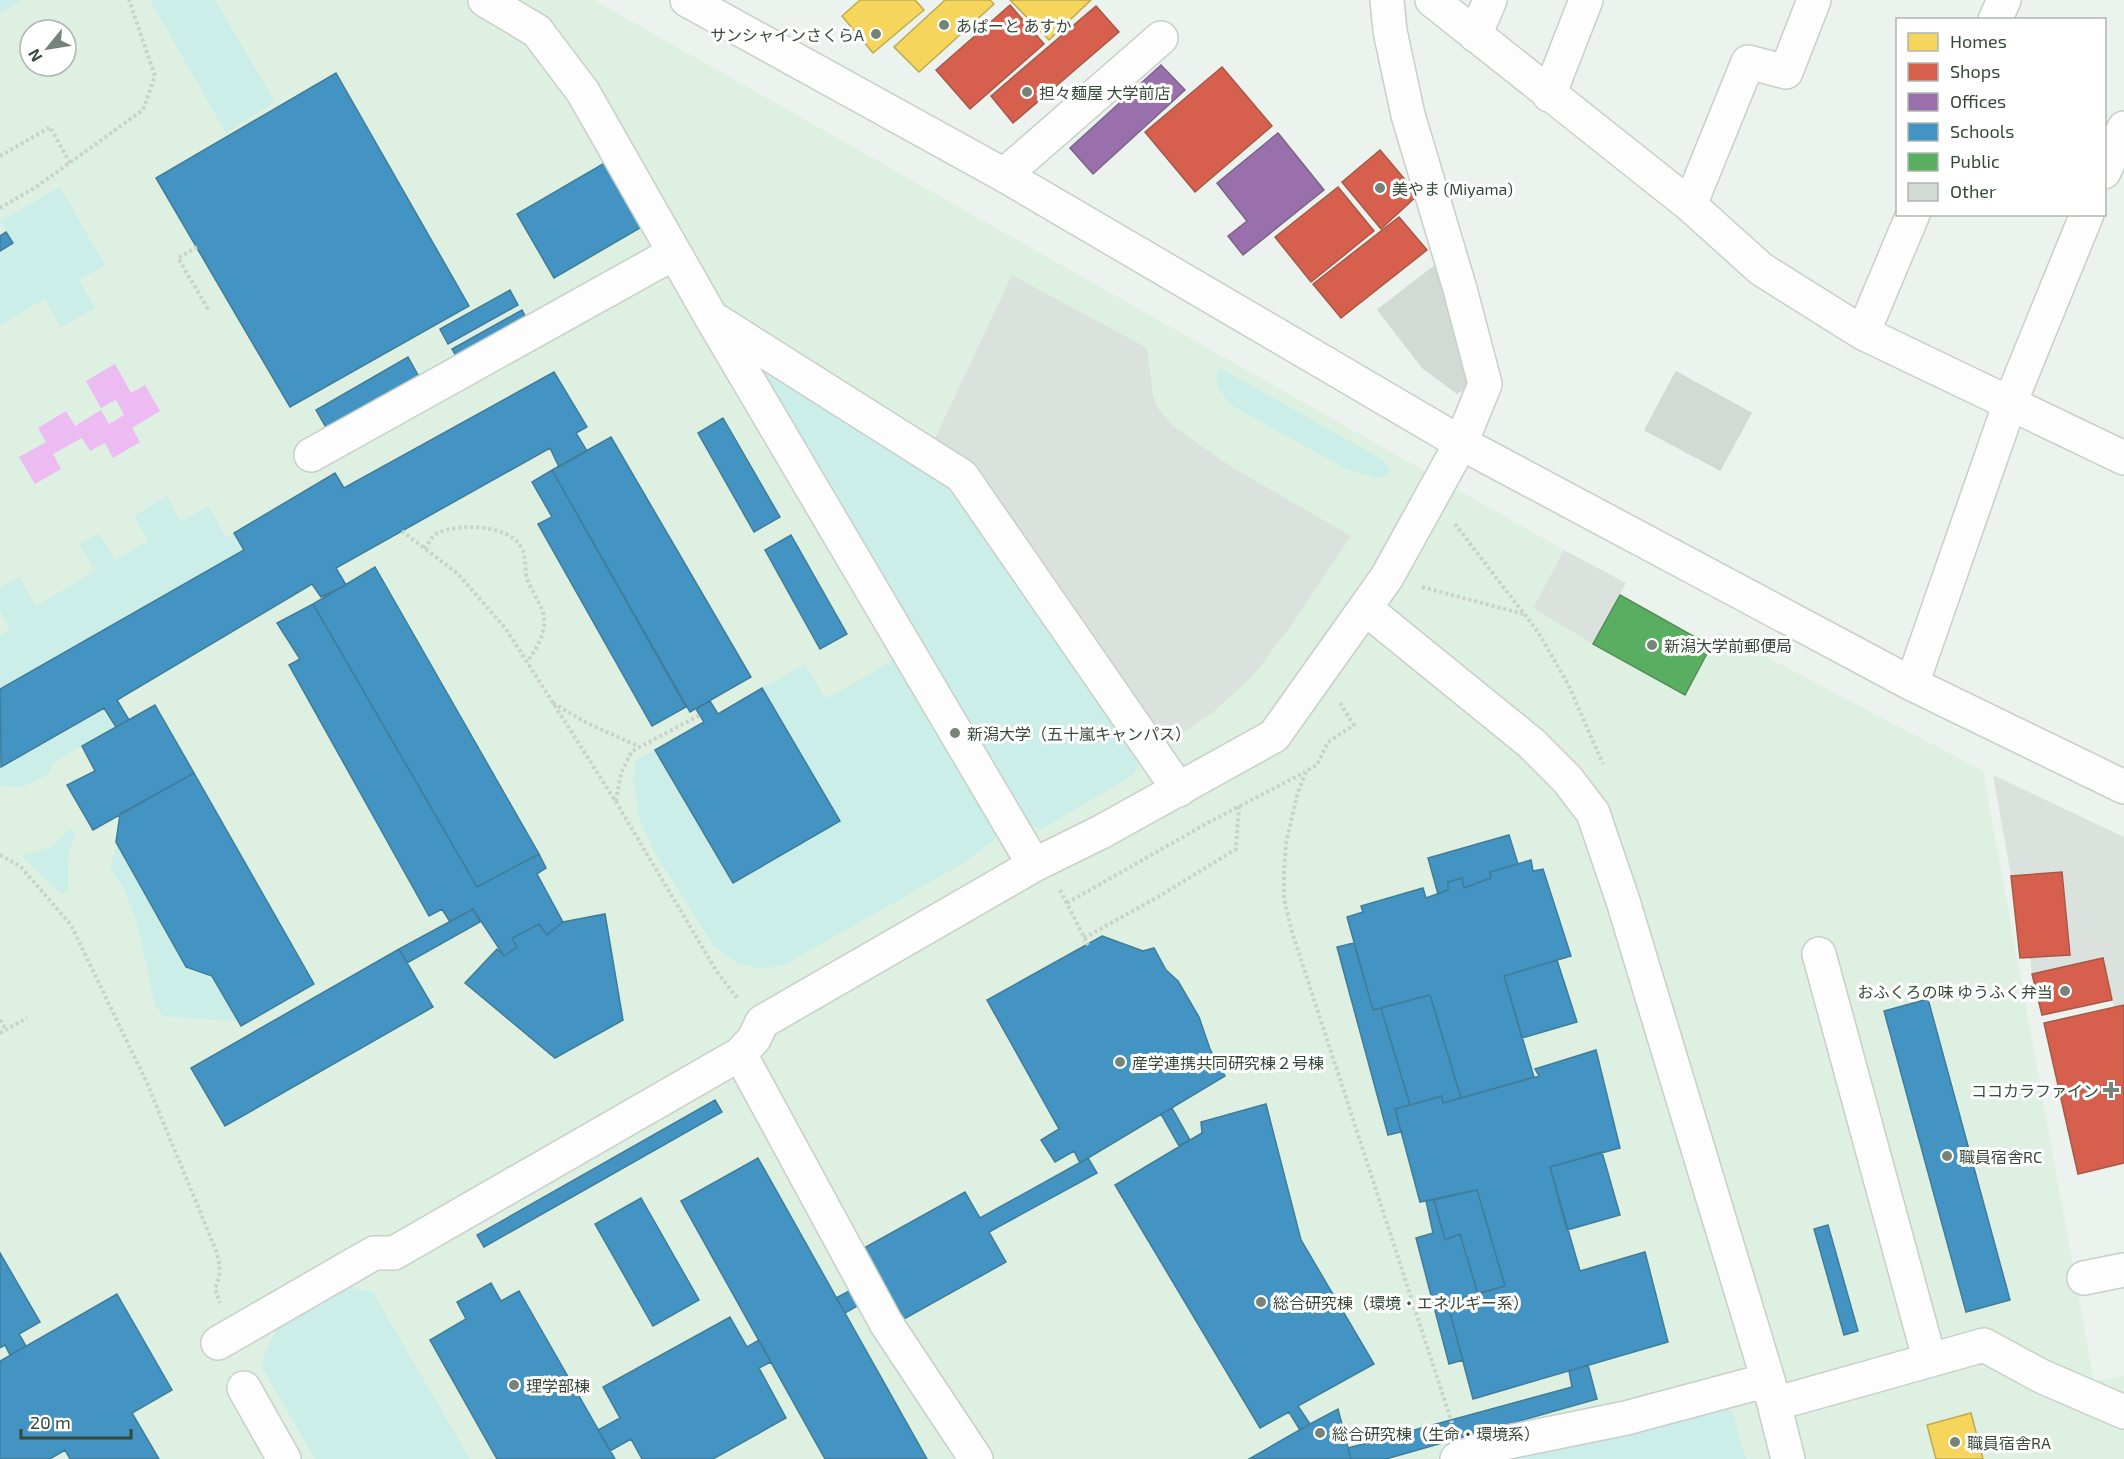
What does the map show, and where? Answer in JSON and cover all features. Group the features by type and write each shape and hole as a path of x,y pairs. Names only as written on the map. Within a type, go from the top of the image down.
{"street":[{"path":"485,0 537,31 583,92 711,317 1039,862"},
{"path":"687,0 730,11 1461,443 1912,684 2124,787"},
{"path":"218,1343 374,1253 394,1252 740,1054 754,1039 762,1022 1039,862 1179,790 1274,736 1387,577 1461,443 1485,384 1460,289 1408,115 1390,32 1387,0"},
{"path":"1432,0 1690,205 1761,269 1863,333 2124,458"},
{"path":"1475,35 1490,0"},
{"path":"1549,95 1586,0"},
{"path":"1690,205 1748,62 1786,72 1814,0"},
{"path":"1996,18 2004,0"},
{"path":"1004,175 1161,38"},
{"path":"2106,169 2124,128"},
{"path":"2106,175 2124,185"},
{"path":"1863,333 1912,216"},
{"path":"1912,684 2010,403 2086,216"},
{"path":"311,455 674,253"},
{"path":"711,317 962,476 1179,790"},
{"path":"1366,609 1531,743 1567,779 1593,813 1623,901 1771,1392 1788,1459"},
{"path":"1819,954 1929,1358"},
{"path":"740,1054 886,1323 976,1459"},
{"path":"2084,1278 2124,1270"},
{"path":"1460,1458 1498,1444 1771,1392 1984,1345 2041,1376 2124,1412"},
{"path":"244,1388 284,1459"}],"path":[{"path":"0,208 70,163 143,110 155,76 129,0"},
{"path":"0,156 50,127 70,163"},
{"path":"197,247 178,258 208,309"},
{"path":"426,549 433,536 450,529 496,531 509,535 521,546 527,564 527,578 543,610 541,643 526,662"},
{"path":"402,531 458,574 506,629 616,802 717,972 746,1009 762,1022"},
{"path":"1387,577 1527,615"},
{"path":"1067,903 1317,765 1328,742 1354,725 1338,700"},
{"path":"552,703 587,723 638,746"},
{"path":"616,802 621,773 632,751 700,715"},
{"path":"1306,771 1297,795 1286,844 1284,890 1287,910 1460,1458"},
{"path":"1084,938 1236,849 1239,806"},
{"path":"0,855 20,866 71,925 147,1083 215,1248 220,1264 220,1278 215,1288 222,1306"},
{"path":"1039,862 1067,903 1088,945"},
{"path":"0,1033 27,1018"},
{"path":"0,1020 6,1030"}],"shaded area":[{"name":"新潟大学（五十嵐キャンパス）","path":"0,0 594,0 1564,550 1533,608 1684,695 1719,632 1983,771 2094,1381 2124,1376 2124,1459 0,1459"},
{"path":"0,0 22,0 0,13"},
{"path":"150,0 215,0 275,102 226,133"},
{"path":"60,187 105,265 79,280 95,308 61,327 45,299 0,325 0,251 13,243 1,221"},
{"path":"1012,275 1147,348 1153,396 1159,410 1173,426 1233,468 1351,536 1290,627 1252,677 1212,713 1143,759 960,488 923,464"},
{"path":"735,342 960,487 1143,759 1132,776 1040,830 1012,813"},
{"path":"115,364 131,393 145,385 160,411 132,428 140,442 113,458 105,443 90,451 82,438 53,454 61,469 35,484 19,457 46,442 38,428 66,411 75,426 101,410 109,424 124,415 116,400 101,408 86,381"},
{"path":"1220,368 1383,460 1391,471 1380,479 1346,469 1233,406 1219,389 1217,379"},
{"path":"167,496 181,522 208,506 226,537 234,533 244,550 0,689 0,636 10,630 0,611 0,588 19,577 36,606 95,571 79,544 99,533 115,560 148,541 134,516"},
{"path":"1564,550 1626,583 1593,644 1533,608"},
{"path":"900,659 997,834 993,841 962,864 784,965 762,969 739,964 714,946 654,852 639,817 633,780 636,760 655,750 733,883 839,821 762,688 805,664 826,699 892,661"},
{"path":"104,708 116,727 54,762 48,775 22,787 0,785 0,765"},
{"path":"1993,775 2124,837 2124,1005 2114,1007 2103,958 2032,974 2030,957 2069,955 2062,872 2011,876"},
{"path":"69,829 75,832 68,858 68,891 61,894 21,855 51,847"},
{"path":"117,845 186,967 212,976 237,1021 163,1016 155,1005 137,922 125,891 110,867"},
{"path":"341,1279 355,1289 372,1291 470,1459 315,1459 262,1367 264,1355 275,1332 278,1319"},
{"path":"1721,1409 1732,1411 1746,1459 1501,1459"}],"building: Homes":[{"name":"サンシャインさくらA","path":"860,0 915,0 924,10 873,53 842,16"},
{"name":"あぱーと あすか","path":"945,0 990,0 994,4 919,72 894,47"},
{"path":"1010,0 1091,0 1049,40"},
{"name":"職員宿舎RA","path":"1971,1413 1983,1459 1936,1459 1927,1425"}],"building: Shops":[{"path":"1010,5 1044,44 970,109 936,70"},
{"path":"1096,6 1119,32 1013,123 991,96"},
{"path":"1222,67 1272,126 1195,192 1145,132"},
{"name":"美やま (Miyama)","path":"1380,150 1418,195 1381,229 1342,182"},
{"path":"1338,187 1374,231 1311,282 1275,237"},
{"path":"1399,217 1427,250 1341,318 1313,284"},
{"path":"2062,872 2070,955 2020,958 2011,876"},
{"path":"2103,958 2112,1000 2042,1015 2032,974"},
{"path":"2124,1005 2124,1163 2078,1174 2044,1023"}],"building: Offices":[{"path":"1161,65 1185,90 1093,174 1070,148"},
{"path":"1278,133 1324,190 1243,255 1228,236 1247,221 1217,183"}],"building: Schools":[{"path":"336,73 469,306 290,407 156,178"},
{"path":"608,161 645,225 554,278 517,214"},
{"path":"6,232 13,243 0,251 0,236"},
{"path":"510,290 518,305 448,344 440,329"},
{"path":"522,310 530,325 460,363 452,349"},
{"path":"408,357 423,384 331,436 316,410"},
{"path":"554,372 587,427 576,433 587,451 559,467 550,448 336,568 346,585 321,597 312,584 117,700 129,720 116,727 104,708 1,767 0,689 244,550 234,533 335,473 344,488"},
{"path":"723,418 780,517 754,532 698,433"},
{"path":"611,437 751,677 690,712 552,470"},
{"path":"552,470 686,707 652,726 538,524 552,517 532,482"},
{"path":"791,535 847,634 820,649 765,550"},
{"path":"375,567 539,854 477,887 313,604"},
{"path":"313,604 477,887 539,854 546,868 537,874 563,922 547,935 539,924 512,938 517,947 504,956 473,909 450,922 442,909 429,916 289,665 300,659 277,623"},
{"path":"762,688 840,821 733,883 655,750 704,722 696,709 710,701 718,714"},
{"path":"155,705 194,773 93,830 67,785 95,771 82,746"},
{"path":"194,773 314,984 241,1026 212,976 186,967 116,842 120,814"},
{"path":"1509,835 1518,864 1490,872 1491,878 1464,888 1462,878 1448,882 1448,890 1438,894 1428,858"},
{"path":"1531,860 1533,871 1543,869 1571,956 1504,976 1534,1077 1461,1098 1430,995 1373,1010 1347,917 1363,912 1361,906 1423,888 1426,898 1448,890 1448,882 1462,878 1464,888 1491,878 1490,872"},
{"path":"473,909 480,922 407,963 399,949"},
{"path":"605,914 623,1020 555,1058 465,983 497,949 504,956 517,947 512,938 539,924 547,935 563,922"},
{"name":"産学連携共同研究棟２号棟","path":"1102,936 1143,951 1154,948 1166,970 1178,981 1199,1017 1210,1049 1225,1076 1080,1163 1074,1151 1055,1162 1041,1140 1059,1129 987,1000"},
{"path":"1354,943 1373,1010 1381,1008 1410,1105 1395,1109 1401,1132 1388,1135 1337,947"},
{"path":"399,949 433,1007 225,1126 191,1068"},
{"path":"1557,960 1577,1022 1522,1038 1504,976"},
{"path":"1430,995 1461,1098 1443,1103 1442,1096 1410,1105 1381,1008"},
{"name":"職員宿舎RC","path":"1928,999 2010,1300 1966,1312 1884,1011"},
{"path":"1596,1050 1620,1148 1550,1167 1580,1271 1645,1252 1668,1342 1473,1399 1447,1302 1505,1286 1477,1190 1420,1202 1395,1109 1442,1096 1443,1103 1539,1076 1535,1069"},
{"path":"715,1100 722,1112 484,1247 477,1235"},
{"name":"総合研究棟（環境・エネルギー系）","path":"1266,1104 1301,1240 1374,1364 1298,1406 1310,1424 1300,1430 1289,1412 1260,1428 1115,1185 1202,1133 1201,1122"},
{"path":"1172,1108 1190,1140 1179,1146 1161,1114"},
{"path":"1602,1152 1620,1215 1567,1230 1550,1167"},
{"path":"758,1158 927,1459 825,1459 681,1201"},
{"path":"1088,1158 1097,1173 989,1232 1006,1262 904,1319 887,1289 845,1313 836,1298 879,1275 864,1248 965,1192 980,1218"},
{"path":"1477,1190 1505,1286 1478,1294 1460,1234 1445,1240 1434,1200"},
{"path":"641,1198 699,1300 653,1326 595,1224"},
{"path":"1434,1200 1445,1240 1460,1234 1478,1294 1447,1302 1463,1360 1449,1364 1416,1238 1433,1233 1426,1201"},
{"path":"1828,1225 1858,1331 1844,1335 1814,1229"},
{"path":"0,1253 40,1322 19,1334 26,1346 10,1355 5,1345 0,1348"},
{"name":"理学部棟","path":"491,1283 501,1301 519,1291 615,1459 497,1459 430,1340 466,1319 457,1302"},
{"path":"117,1294 172,1390 132,1413 159,1459 70,1459 65,1450 50,1459 0,1459 0,1361"},
{"path":"730,1317 747,1347 759,1340 771,1362 759,1368 786,1418 713,1459 642,1459 631,1439 610,1451 598,1430 620,1418 603,1387"},
{"path":"1588,1365 1597,1399 1386,1459 1351,1459 1348,1448 1572,1387 1569,1371"},
{"name":"総合研究棟（生命・環境系）","path":"1338,1409 1351,1459 1249,1459 1310,1424"}],"building: Public":[{"path":"1620,595 1711,646 1685,695 1593,644"}],"building: Other":[{"path":"1441,261 1478,380 1457,393 1423,368 1378,310"},
{"path":"1676,372 1751,413 1720,470 1645,430"}],"place":[{"name":"あぱーと あすか","path":"944,25"},
{"name":"サンシャインさくらA","path":"876,34"},
{"name":"担々麺屋 大学前店","path":"1027,92"},
{"name":"美やま (Miyama)","path":"1380,188"},
{"name":"新潟大学前郵便局","path":"1652,645"},
{"name":"新潟大学（五十嵐キャンパス）","path":"955,733"},
{"name":"おふくろの味 ゆうふく弁当","path":"2065,991"},
{"name":"産学連携共同研究棟２号棟","path":"1120,1062"},
{"name":"ココカラファイン","path":"2111,1090"},
{"name":"職員宿舎RC","path":"1947,1156"},
{"name":"総合研究棟（環境・エネルギー系）","path":"1261,1302"},
{"name":"理学部棟","path":"514,1385"},
{"name":"総合研究棟（生命・環境系）","path":"1320,1433"},
{"name":"職員宿舎RA","path":"1955,1442"}]}
